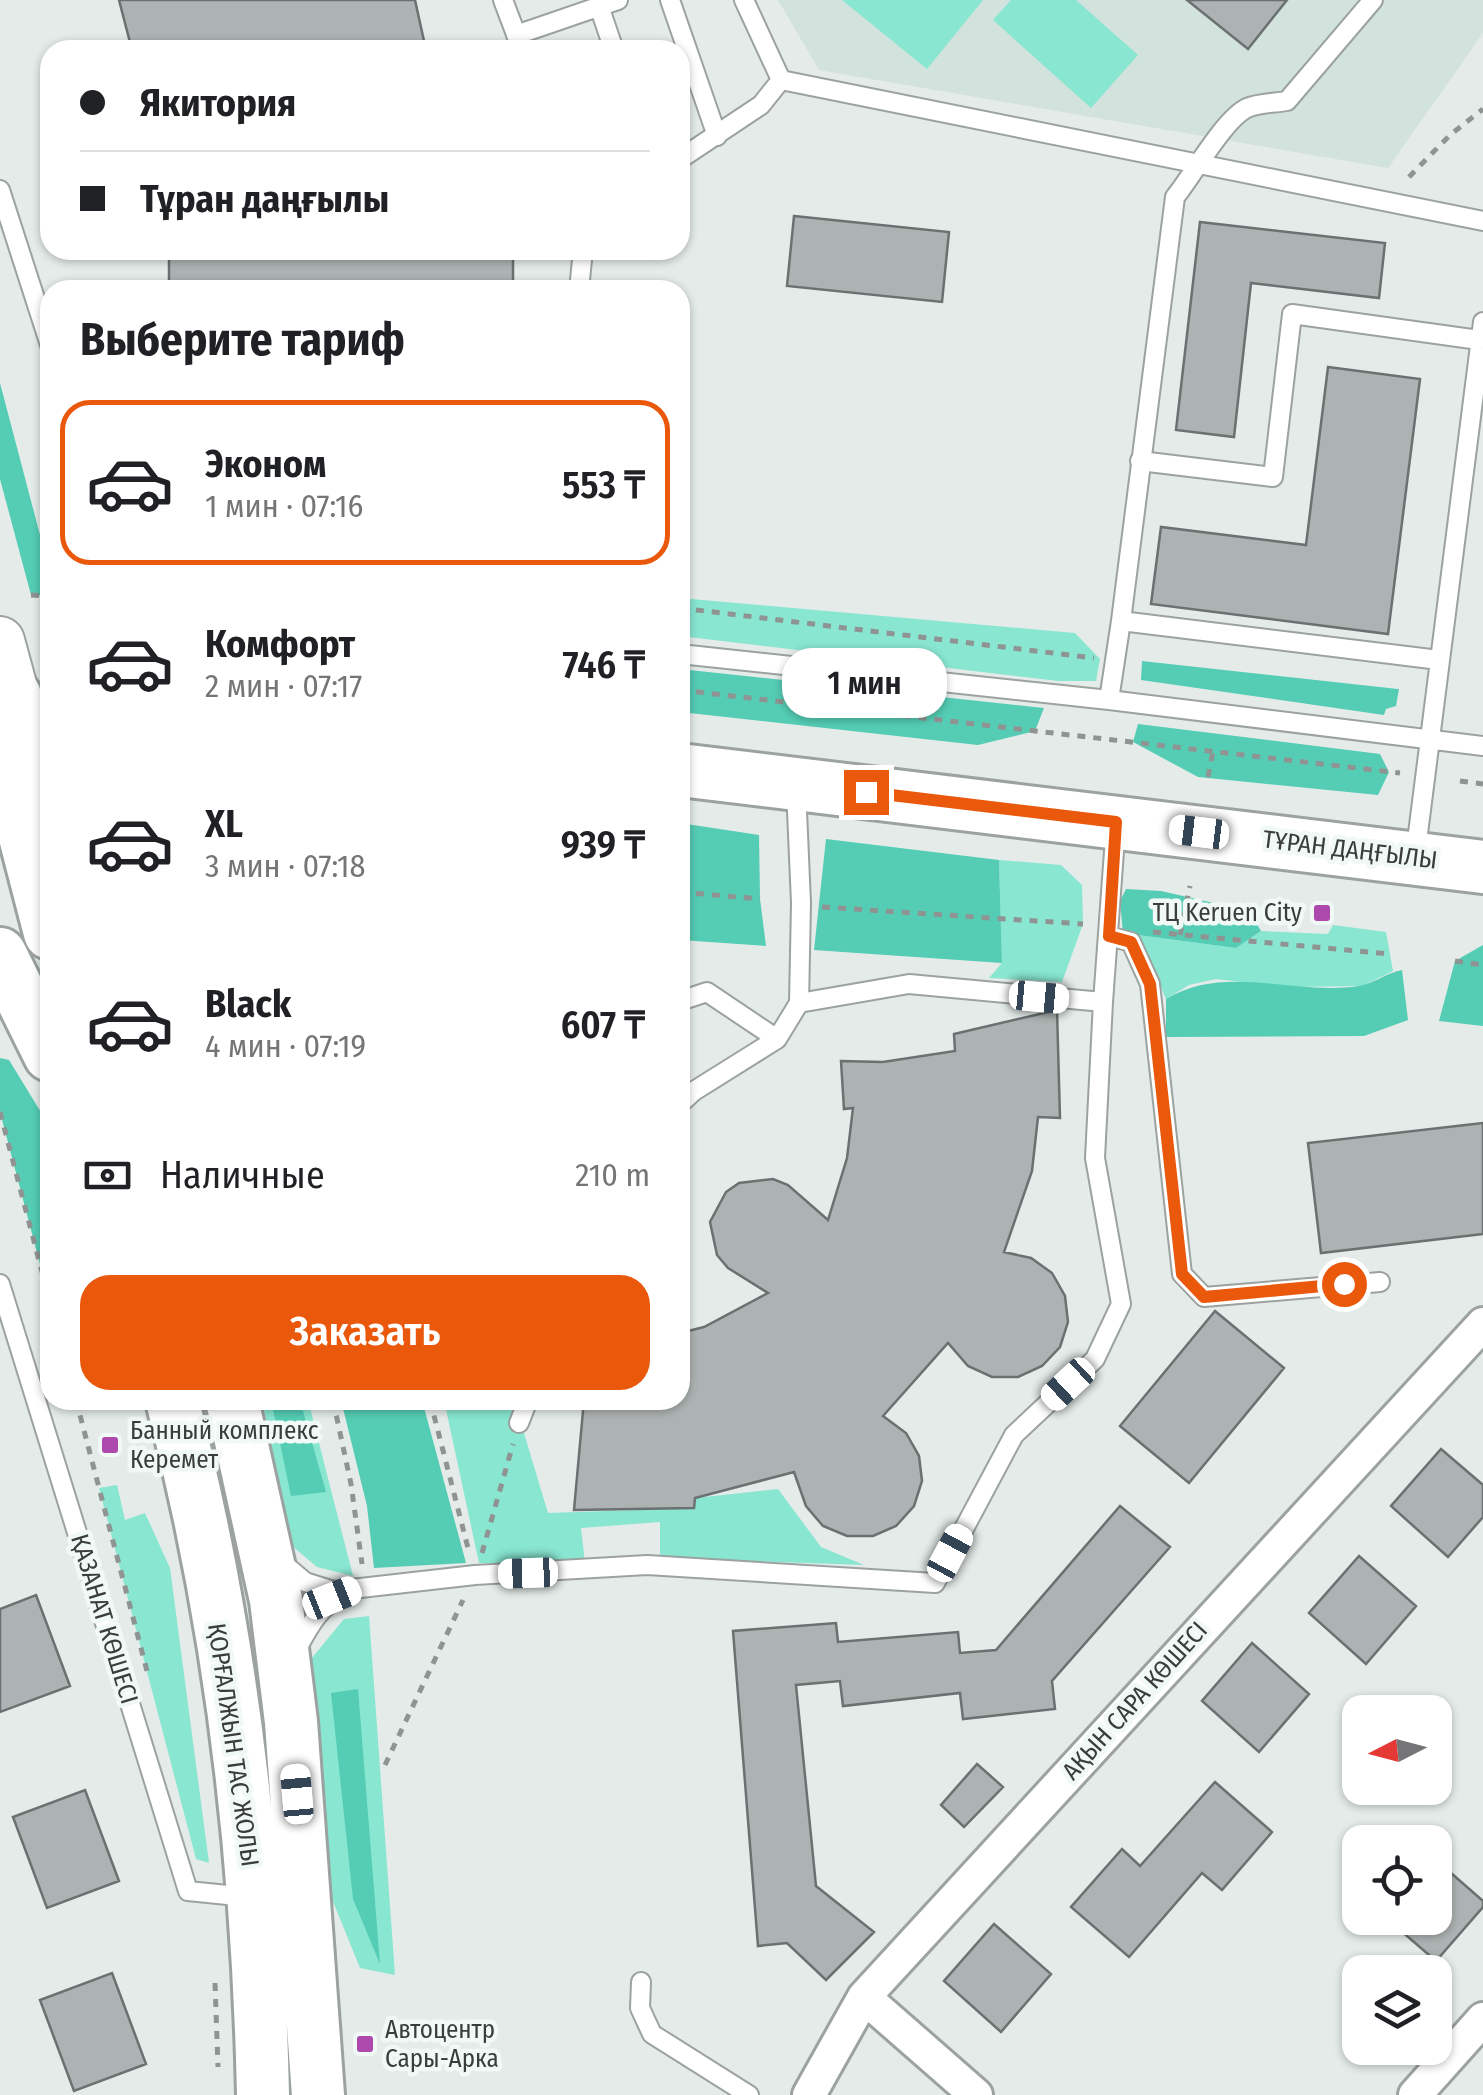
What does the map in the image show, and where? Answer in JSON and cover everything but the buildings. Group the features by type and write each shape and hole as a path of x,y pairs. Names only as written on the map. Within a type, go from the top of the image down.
{"main road":[{"path":"0,642 40,735"},
{"path":"22,698 15,798 40,894"},
{"name":"ТҰРАН ДАҢҒЫЛЫ","path":"690,771 1483,867"},
{"path":"0,954 40,1036"},
{"name":"ҚОРҒАЛЖЫН ТАС ЖОЛЫ","path":"175,1410 194,1486 232,1710 253,1897 263,2095"},
{"name":"ҚОРҒАЛЖЫН ТАС ЖОЛЫ","path":"234,1410 276,1600 318,2044 318,2095"}],"street":[{"name":"АҚЫН САРА КӨШЕСІ","path":"809,2095 864,1997 1483,1324"},
{"path":"864,1997 976,2095"},
{"path":"1415,2095 1483,2019"}],"lane":[{"path":"503,0 518,40"},
{"path":"525,40 618,0"},
{"path":"670,0 684,40"},
{"path":"744,0 781,80"},
{"path":"1109,700 1176,197 1200,167 1216,138 1246,108 1288,102 1373,0"},
{"path":"599,6 611,40"},
{"path":"690,58 717,136"},
{"path":"690,153 761,105 781,80"},
{"path":"781,80 1483,221"},
{"path":"0,190 40,314"},
{"path":"1140,461 1273,477 1292,314 1481,331 1415,857"},
{"path":"1121,622 1439,660"},
{"path":"690,655 1109,700 1483,746"},
{"path":"690,1095 777,1038 799,1002 801,903 796,784"},
{"path":"263,1542 305,1582 334,1591 475,1575 647,1566 934,1583 1014,1435 1095,1359 1121,1304 1095,1158 1116,822"},
{"path":"1109,936 1131,942 1150,984 1182,1274 1204,1297 1380,1282"},
{"path":"799,1002 909,984 1103,1002"},
{"path":"690,998 708,992 777,1038"},
{"name":"ҚАЗАНАТ КӨШЕСІ","path":"0,1284 188,1891 253,1897"},
{"path":"519,1423 524,1410"},
{"path":"286,1683 295,1652 312,1621 332,1598 361,1587"},
{"path":"641,1982 640,2008 652,2034 750,2095"}],"path":[{"path":"1409,178 1450,135 1483,109"},
{"path":"32,596 40,596"},
{"path":"690,609 1113,661"},
{"path":"690,691 1400,773"},
{"path":"1124,741 1126,726"},
{"path":"1208,778 1213,751"},
{"path":"1460,781 1483,784"},
{"path":"1180,934 1190,886"},
{"path":"690,893 760,900"},
{"path":"819,907 1082,924"},
{"path":"1140,931 1389,954"},
{"path":"1455,961 1483,965"},
{"path":"0,1112 40,1264"},
{"path":"335,1410 351,1484 361,1587"},
{"path":"433,1410 475,1575"}],"shaded area":[{"path":"778,0 1483,0 1483,33 1388,168 819,70"}],"green space":[{"path":"842,0 983,0 927,69"},
{"path":"1011,0 1076,0 1138,55 1091,108 993,20"},
{"path":"0,383 40,535 40,595 31,595 0,479"},
{"path":"690,599 1075,633 1100,659 1096,681 1058,681 690,637"},
{"path":"1142,661 1399,689 1396,706 1386,709 1384,715 1141,680"},
{"path":"690,670 1044,708 1035,731 978,745 690,713"},
{"path":"1138,724 1380,754 1389,772 1378,795 1198,777 1133,742"},
{"path":"690,825 759,835 760,899 766,946 690,941"},
{"path":"826,839 999,860 1002,963 814,950"},
{"path":"999,860 1061,865 1082,885 1083,924 1062,982 989,978 1002,963"},
{"path":"1126,889 1161,891 1249,911 1261,931 1236,948 1123,933 1120,901"},
{"path":"1333,925 1386,932 1393,971 1362,986 1286,987 1216,979 1189,985 1166,999 1139,935 1236,948 1261,931 1328,934"},
{"path":"1483,945 1483,1026 1439,1021 1455,961"},
{"path":"1402,970 1408,1020 1364,1036 1166,1037 1166,999 1189,989 1236,982 1359,986"},
{"path":"0,1058 9,1060 40,1111 40,1264 0,1112"},
{"path":"264,1410 311,1410 353,1576 317,1567 291,1545"},
{"path":"273,1410 303,1410 326,1492 291,1496"},
{"path":"343,1410 425,1410 466,1563 374,1568 367,1506"},
{"path":"446,1410 517,1410 548,1513 694,1508 695,1498 778,1489 821,1547 864,1565 660,1558 660,1522 581,1528 585,1563 479,1563"},
{"path":"117,1485 125,1520 145,1513 170,1568 209,1863 196,1859 99,1488"},
{"path":"369,1616 395,1975 360,1968 332,1899 311,1659 344,1619"},
{"path":"358,1689 380,1964 353,1899 331,1693"}],"place":[{"name":"ТЦ Keruen City","path":"1322,913"},
{"name":"Банный комплекс Керемет","path":"110,1445"},
{"name":"Автоцентр Сары-Арка","path":"365,2044"}],"route":[{"path":"866,792 1116,822 1109,936 1131,942 1150,984 1182,1274 1204,1297 1344,1284"}]}
